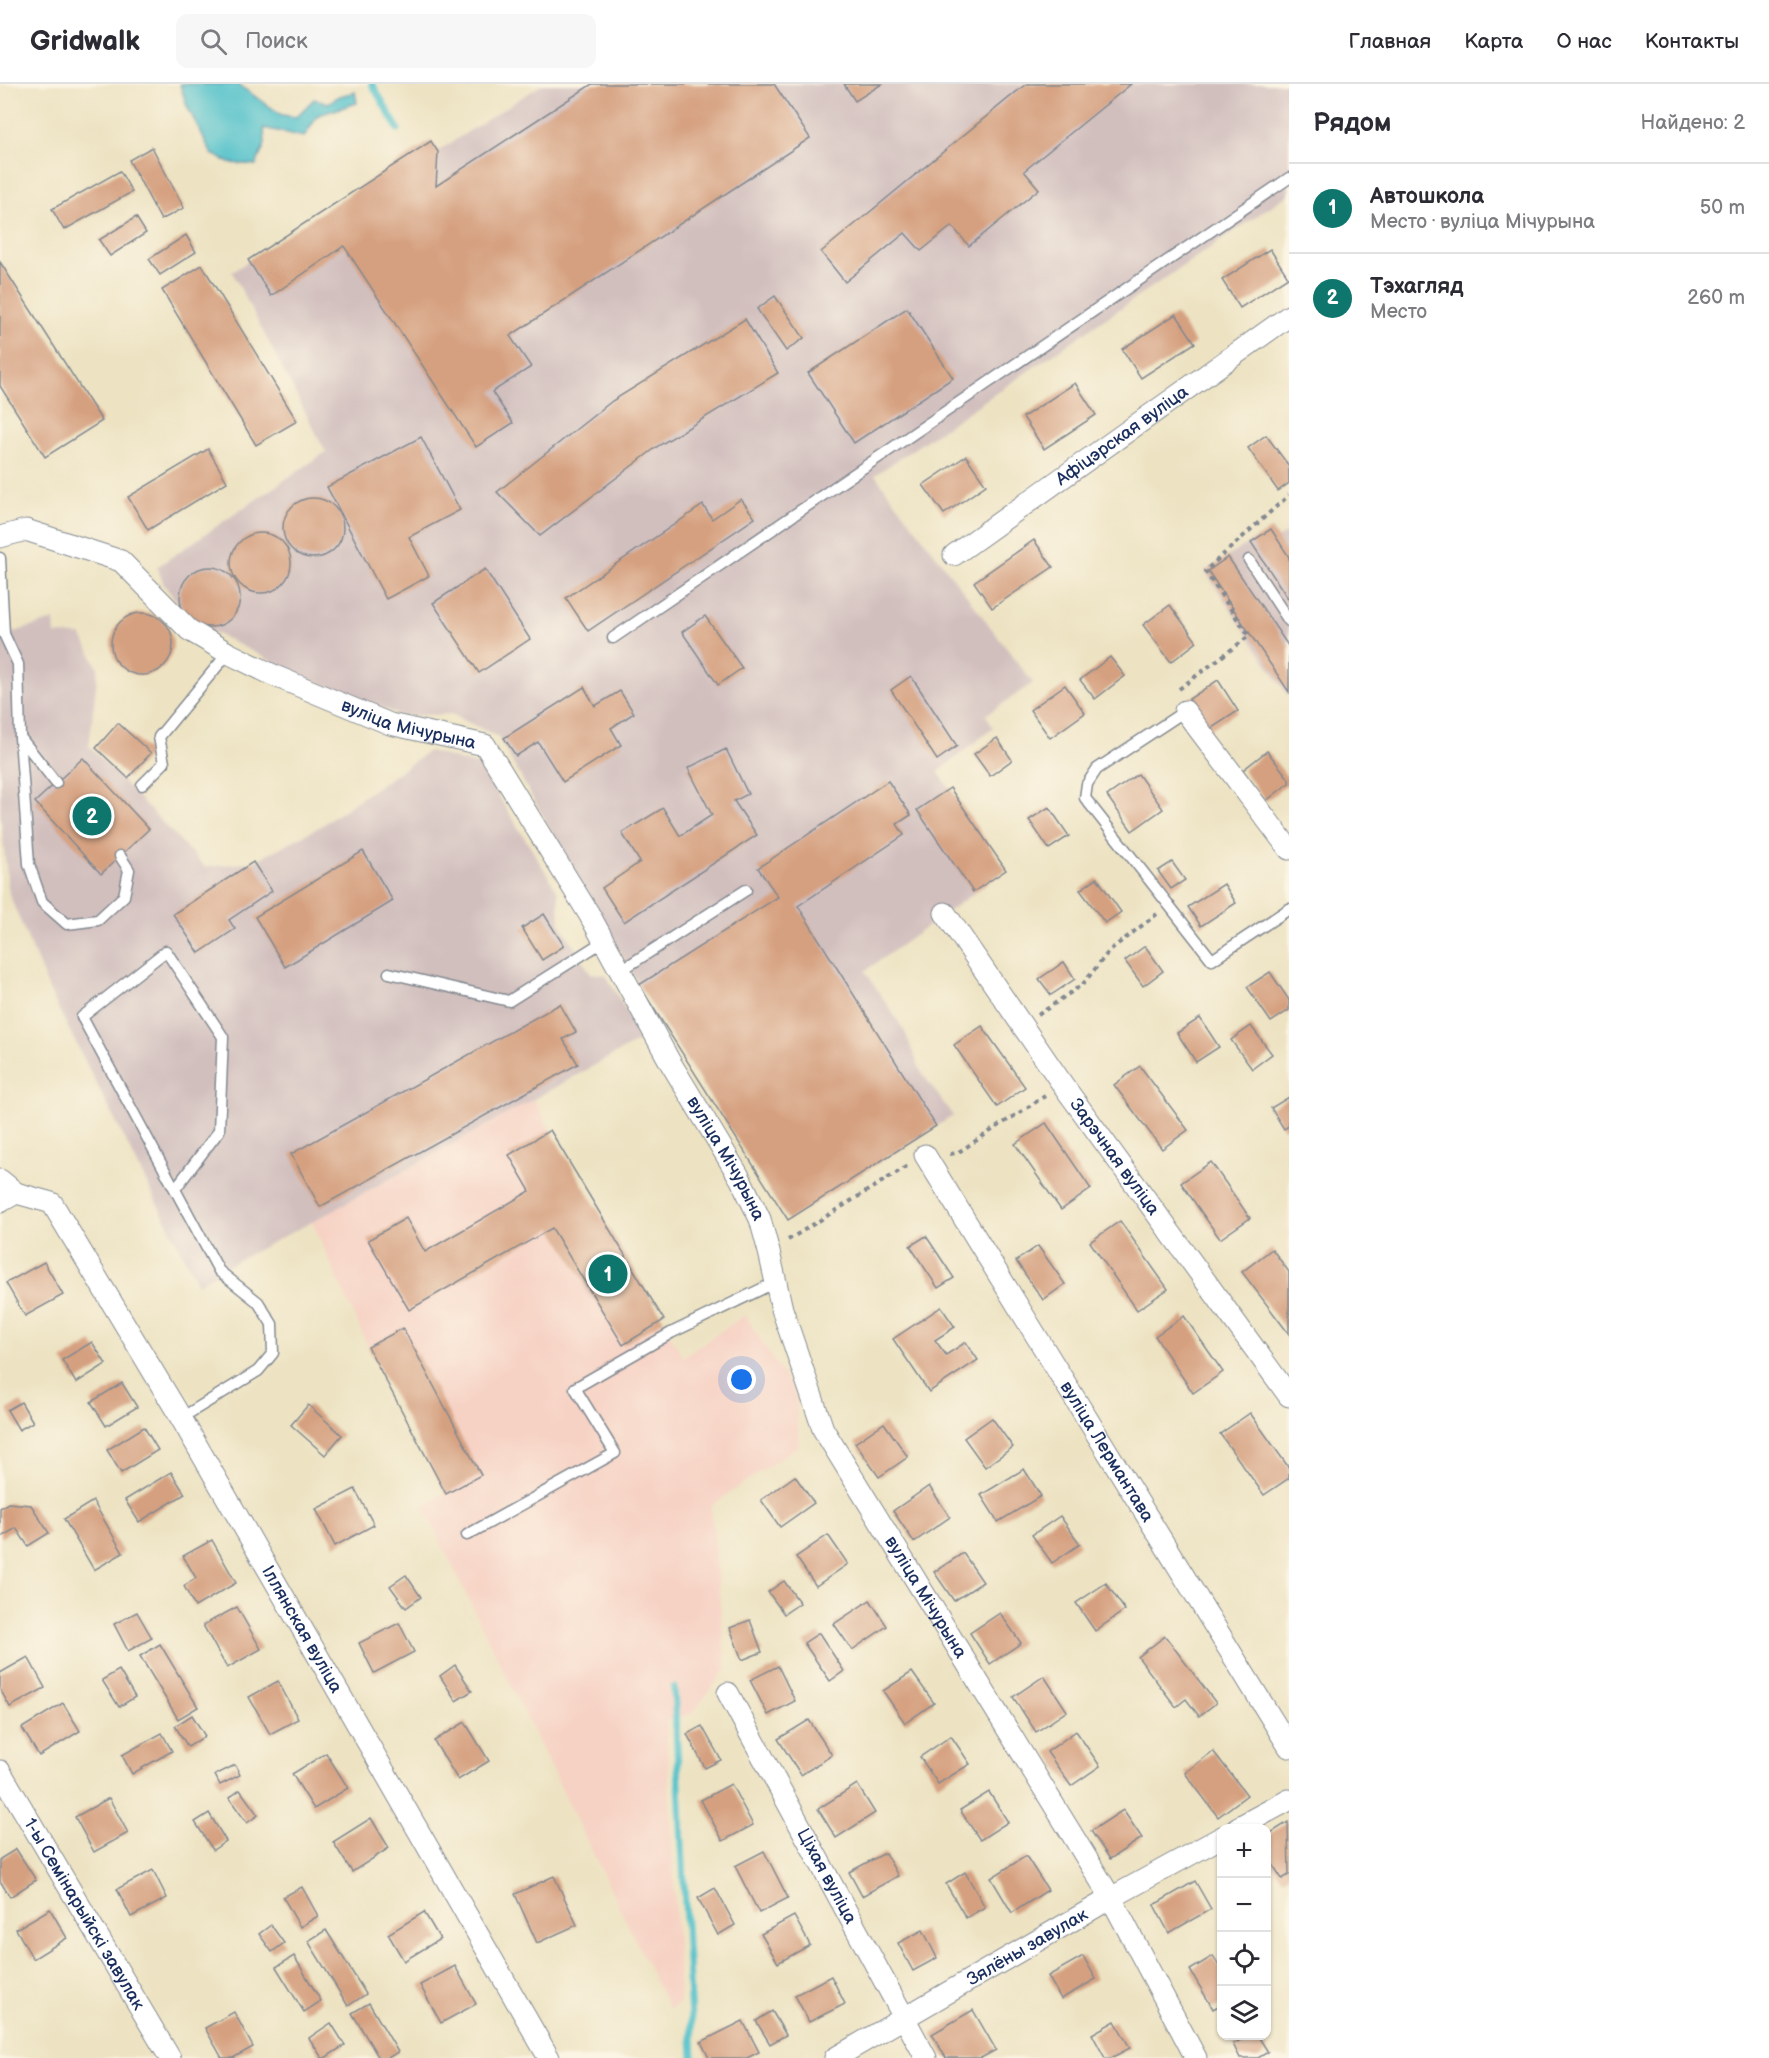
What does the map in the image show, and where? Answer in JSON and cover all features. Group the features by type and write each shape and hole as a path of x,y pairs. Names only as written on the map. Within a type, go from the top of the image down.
{"street":[{"name":"Афіцэрская вуліца","path":"954,555 1289,316"},
{"name":"вуліца Мічурына","path":"0,537 26,530 121,561 189,630 228,653 275,676 390,724 485,745 604,941 670,1062 740,1178 760,1219 782,1309 823,1429 1111,1898 1196,2058"},
{"path":"1185,711 1289,849"},
{"name":"Зарэчная вуліца","path":"945,913 1063,1085 1289,1396"},
{"name":"вуліца Лермантава","path":"925,1155 1289,1747"},
{"name":"Іллянская вуліца","path":"5,1192 52,1203 181,1418 549,2058"},
{"name":"Ціхая вуліца","path":"728,1693 926,2058"},
{"name":"1-ы Семінарыйскі завулак","path":"0,1772 170,2058"},
{"path":"1244,1824 1289,1800"},
{"name":"Зялёны завулак","path":"835,2058 1217,1839"}],"lane":[{"path":"613,638 1289,178"},
{"path":"0,558 4,634 18,664 20,737 29,864 42,902 67,924 98,920 124,896 129,870 120,856"},
{"path":"1249,560 1289,621"},
{"path":"142,785 164,763 159,737 228,653"},
{"path":"1185,711 1097,769 1087,784 1085,798 1212,960 1289,909"},
{"path":"20,737 56,783"},
{"path":"620,971 746,890"},
{"path":"389,973 509,1001 604,941"},
{"path":"175,1189 219,1131 223,1037 166,951 82,1017 219,1271 258,1302 272,1324 273,1353 258,1371 181,1418"},
{"path":"467,1535 615,1453 575,1388 671,1334 776,1282"}],"path":[{"path":"1176,692 1249,636 1205,571 1289,495"},
{"path":"1024,1028 1045,1009 1083,984 1110,950 1169,906"}],"shaded area":[{"path":"543,84 1289,84 1289,194 875,475 1033,683 986,715 993,728 938,772 1006,870 865,971 905,1032 920,1070 953,1116 788,1220 639,985 498,737 451,714 402,716 299,675 192,621 164,585 157,567 326,452 232,272 431,141 438,151"},
{"path":"1271,529 1277,539 1289,531 1289,697 1205,571"},
{"path":"54,620 55,634 81,635 98,668 89,746 205,867 253,862 321,826 429,751 480,766 558,892 560,923 590,973 606,975 642,1039 198,1284 50,992 9,894 0,813 0,636"},
{"path":"534,1099 683,1357 745,1315 796,1395 799,1445 711,1506 726,1669 693,1713 666,1721 680,2003 669,2009 423,1506 445,1493 368,1347 312,1222"}],"water":[{"path":"180,84 237,84 282,115 296,117 314,99 328,103 340,96 355,92 357,103 318,115 304,137 264,128 265,144 256,165 230,163 212,154 187,106"}],"building":[{"path":"592,84 774,84 810,138 510,336 531,367 492,392 513,423 476,447 344,246 271,296 248,260 431,141 438,152 436,186"},
{"path":"844,84 882,84 855,101"},
{"path":"1026,84 1131,84 1024,171 1039,189 969,246 952,226 921,251 905,233 845,282 821,252"},
{"path":"152,147 184,208 161,220 129,160"},
{"path":"120,171 132,192 64,230 52,209"},
{"path":"136,217 146,233 110,256 99,240"},
{"path":"186,235 196,252 160,275 149,259"},
{"path":"1270,249 1288,277 1240,308 1222,280"},
{"path":"0,262 102,421 45,457 0,386"},
{"path":"202,265 297,421 256,445 162,290"},
{"path":"775,296 804,338 786,351 757,309"},
{"path":"907,308 953,378 854,443 808,373"},
{"path":"1176,314 1195,343 1141,378 1122,349"},
{"path":"745,319 778,373 658,446 540,536 497,492 612,401"},
{"path":"1075,383 1096,415 1044,449 1023,417"},
{"path":"1266,435 1289,466 1289,483 1278,491 1248,448"},
{"path":"421,437 460,510 409,537 429,576 386,599 327,487"},
{"path":"208,449 227,482 148,530 128,497"},
{"path":"966,456 986,485 944,514 923,485"},
{"path":"307,498 319,498 330,503 338,511 343,528 341,540 330,553 319,558 307,558 296,553 288,545 283,534 283,522 288,511 296,503"},
{"path":"741,499 755,518 588,631 566,598 703,505 712,519"},
{"path":"1271,529 1289,557 1289,600 1251,542"},
{"path":"261,533 278,538 286,546 291,563 286,580 278,588 261,593 244,588 236,580 231,563 236,546 244,538"},
{"path":"1034,540 1053,567 992,608 974,582"},
{"path":"1228,557 1289,647 1289,692 1208,571"},
{"path":"210,567 231,576 240,597 231,618 210,627 189,618 180,597 189,576"},
{"path":"485,569 530,639 479,673 433,603"},
{"path":"1170,605 1197,642 1171,662 1143,625"},
{"path":"142,613 154,615 164,622 171,632 173,644 171,656 164,666 154,673 142,675 130,673 120,666 113,656 111,644 113,632 120,622 130,615"},
{"path":"705,616 742,668 718,685 682,632"},
{"path":"1110,657 1125,676 1095,699 1080,680"},
{"path":"911,676 957,746 937,760 891,690"},
{"path":"1218,680 1238,711 1209,730 1189,699"},
{"path":"1065,685 1085,713 1050,738 1030,710"},
{"path":"584,687 595,706 620,691 634,713 611,728 621,745 563,782 538,742 516,756 504,738"},
{"path":"118,723 151,753 128,778 96,748"},
{"path":"997,738 1012,760 990,776 974,754"},
{"path":"726,749 748,794 734,801 757,835 624,922 602,888 640,862 622,833 663,808 680,836 712,815 688,768"},
{"path":"1267,751 1289,779 1289,783 1266,801 1243,770"},
{"path":"83,758 149,829 101,874 35,802"},
{"path":"1138,774 1163,809 1132,831 1107,796"},
{"path":"888,781 911,815 897,824 904,835 798,906 936,1126 788,1220 639,985 778,897 758,868"},
{"path":"950,788 1006,870 973,892 917,810"},
{"path":"1049,807 1069,836 1049,849 1029,820"},
{"path":"363,851 393,901 285,967 255,917"},
{"path":"253,862 272,891 229,920 235,929 199,953 173,914"},
{"path":"1172,862 1185,880 1171,889 1158,871"},
{"path":"1097,878 1121,912 1105,923 1080,890"},
{"path":"1224,884 1236,903 1201,926 1188,907"},
{"path":"544,914 564,946 542,960 522,928"},
{"path":"1145,946 1163,971 1143,986 1125,961"},
{"path":"1064,962 1075,979 1051,995 1039,979"},
{"path":"1270,972 1289,1000 1289,1010 1271,1022 1247,987"},
{"path":"560,1004 576,1032 563,1039 578,1064 320,1207 291,1154"},
{"path":"1200,1018 1219,1047 1196,1062 1177,1033"},
{"path":"982,1026 1025,1087 997,1107 954,1045"},
{"path":"1251,1026 1272,1054 1252,1069 1231,1040"},
{"path":"1140,1066 1188,1130 1162,1149 1114,1085"},
{"path":"1289,1097 1289,1126 1284,1129 1271,1108"},
{"path":"1046,1123 1091,1189 1061,1210 1015,1144"},
{"path":"550,1130 664,1320 623,1345 552,1228 409,1310 368,1240 406,1218 425,1252 530,1191 509,1155"},
{"path":"1211,1162 1250,1218 1220,1239 1181,1183"},
{"path":"1120,1221 1168,1289 1137,1310 1090,1242"},
{"path":"926,1236 954,1278 938,1288 910,1246"},
{"path":"1038,1246 1065,1284 1043,1300 1016,1261"},
{"path":"1272,1249 1289,1272 1289,1334 1242,1272"},
{"path":"44,1262 63,1295 25,1316 6,1283"},
{"path":"941,1307 955,1327 935,1340 946,1355 966,1342 978,1360 929,1392 893,1339"},
{"path":"1184,1316 1223,1372 1193,1393 1155,1336"},
{"path":"403,1328 481,1475 446,1494 368,1347"},
{"path":"92,1342 106,1364 76,1383 62,1360"},
{"path":"122,1383 137,1407 106,1426 91,1402"},
{"path":"21,1402 33,1422 19,1430 7,1410"},
{"path":"308,1405 342,1435 325,1455 291,1425"},
{"path":"1250,1413 1289,1468 1289,1478 1264,1495 1220,1434"},
{"path":"992,1418 1013,1447 985,1467 964,1438"},
{"path":"884,1423 908,1457 879,1477 855,1443"},
{"path":"144,1427 158,1450 121,1473 107,1450"},
{"path":"1024,1469 1041,1496 998,1522 981,1495"},
{"path":"171,1472 185,1494 139,1522 125,1500"},
{"path":"795,1476 814,1503 780,1527 761,1500"},
{"path":"929,1486 950,1517 914,1542 893,1511"},
{"path":"355,1489 374,1525 335,1546 316,1509"},
{"path":"93,1501 123,1553 94,1570 64,1519"},
{"path":"8,1503 31,1505 49,1533 28,1546 16,1528 0,1538 0,1508"},
{"path":"1060,1516 1080,1544 1052,1563 1032,1535"},
{"path":"828,1535 848,1564 816,1586 796,1557"},
{"path":"212,1540 236,1583 195,1607 184,1586 196,1578 183,1556"},
{"path":"963,1553 983,1582 954,1601 934,1572"},
{"path":"406,1575 421,1597 406,1608 390,1586"},
{"path":"784,1581 800,1603 784,1614 768,1592"},
{"path":"1106,1583 1125,1610 1095,1631 1076,1603"},
{"path":"870,1600 887,1626 852,1650 834,1624"},
{"path":"237,1607 261,1649 227,1668 203,1625"},
{"path":"137,1612 152,1638 128,1651 114,1624"},
{"path":"1000,1613 1021,1643 990,1664 970,1633"},
{"path":"750,1620 762,1652 742,1660 730,1628"},
{"path":"399,1623 414,1652 374,1673 359,1643"},
{"path":"819,1633 844,1671 830,1681 804,1643"},
{"path":"1165,1636 1216,1703 1199,1716 1186,1699 1176,1707 1138,1657"},
{"path":"160,1644 198,1707 178,1719 140,1656"},
{"path":"28,1657 45,1688 10,1707 0,1689 0,1673"},
{"path":"455,1665 472,1691 456,1701 440,1676"},
{"path":"778,1666 795,1701 768,1715 750,1680"},
{"path":"119,1670 135,1697 119,1707 102,1680"},
{"path":"912,1672 934,1703 905,1723 883,1691"},
{"path":"1044,1676 1067,1711 1036,1732 1013,1697"},
{"path":"278,1681 298,1719 270,1734 249,1697"},
{"path":"63,1703 80,1731 39,1756 22,1728"},
{"path":"192,1715 205,1736 188,1747 175,1726"},
{"path":"809,1720 832,1755 801,1775 778,1739"},
{"path":"465,1722 489,1761 458,1780 434,1741"},
{"path":"702,1726 721,1760 705,1768 687,1734"},
{"path":"1076,1731 1100,1766 1071,1786 1047,1752"},
{"path":"162,1733 172,1751 132,1774 122,1755"},
{"path":"951,1736 970,1764 938,1784 920,1757"},
{"path":"1213,1751 1247,1795 1218,1817 1185,1773"},
{"path":"326,1753 348,1788 314,1809 292,1774"},
{"path":"235,1765 240,1775 220,1785 215,1775"},
{"path":"731,1784 753,1825 723,1841 701,1800"},
{"path":"857,1784 875,1813 836,1838 818,1809"},
{"path":"240,1790 258,1815 247,1823 229,1798"},
{"path":"989,1792 1008,1822 980,1840 960,1810"},
{"path":"109,1798 128,1833 94,1852 75,1817"},
{"path":"1123,1810 1142,1838 1110,1859 1091,1831"},
{"path":"209,1813 226,1841 213,1850 195,1822"},
{"path":"371,1818 389,1848 352,1872 333,1842"},
{"path":"1288,1822 1289,1875 1282,1879 1271,1862 1271,1833"},
{"path":"16,1849 36,1880 10,1897 0,1881 0,1859"},
{"path":"764,1851 788,1898 759,1913 735,1866"},
{"path":"885,1853 898,1876 862,1896 849,1872"},
{"path":"1026,1856 1048,1890 1012,1913 991,1878"},
{"path":"153,1870 167,1898 131,1917 117,1889"},
{"path":"965,1872 985,1907 966,1918 946,1884"},
{"path":"554,1876 577,1925 537,1943 515,1894"},
{"path":"1195,1881 1211,1909 1169,1933 1154,1905"},
{"path":"302,1887 318,1916 300,1927 283,1897"},
{"path":"715,1888 735,1925 718,1935 698,1898"},
{"path":"50,1909 67,1938 33,1959 16,1929"},
{"path":"424,1912 440,1939 404,1961 388,1934"},
{"path":"794,1916 810,1945 778,1963 761,1934"},
{"path":"271,1925 284,1943 272,1952 259,1934"},
{"path":"326,1930 366,1994 348,2006 308,1941"},
{"path":"923,1930 937,1958 913,1971 898,1943"},
{"path":"294,1956 321,2001 304,2012 276,1967"},
{"path":"1083,1956 1096,1979 1061,1999 1048,1976"},
{"path":"1213,1956 1217,1962 1217,2007 1213,2009 1190,1970"},
{"path":"455,1966 476,2004 441,2023 420,1985"},
{"path":"831,1976 845,2004 809,2022 795,1995"},
{"path":"369,2003 398,2052 388,2058 379,2058 352,2013"},
{"path":"973,2010 996,2050 981,2058 946,2058 932,2034"},
{"path":"772,2011 786,2035 770,2044 756,2021"},
{"path":"234,2012 253,2047 233,2058 222,2058 205,2028"},
{"path":"743,2021 759,2052 747,2058 709,2058 701,2042"},
{"path":"1115,2021 1130,2048 1111,2058 1105,2058 1092,2034"},
{"path":"331,2023 345,2045 322,2058 309,2038"},
{"path":"1240,2040 1260,2040 1268,2052 1258,2058 1240,2058 1233,2044"}],"waterway":[{"path":"372,84 398,129"},
{"path":"674,1688 693,2058"}],"place":[{"name":"Тэхагляд","path":"92,816"},
{"name":"Автошкола","path":"608,1274"}]}
